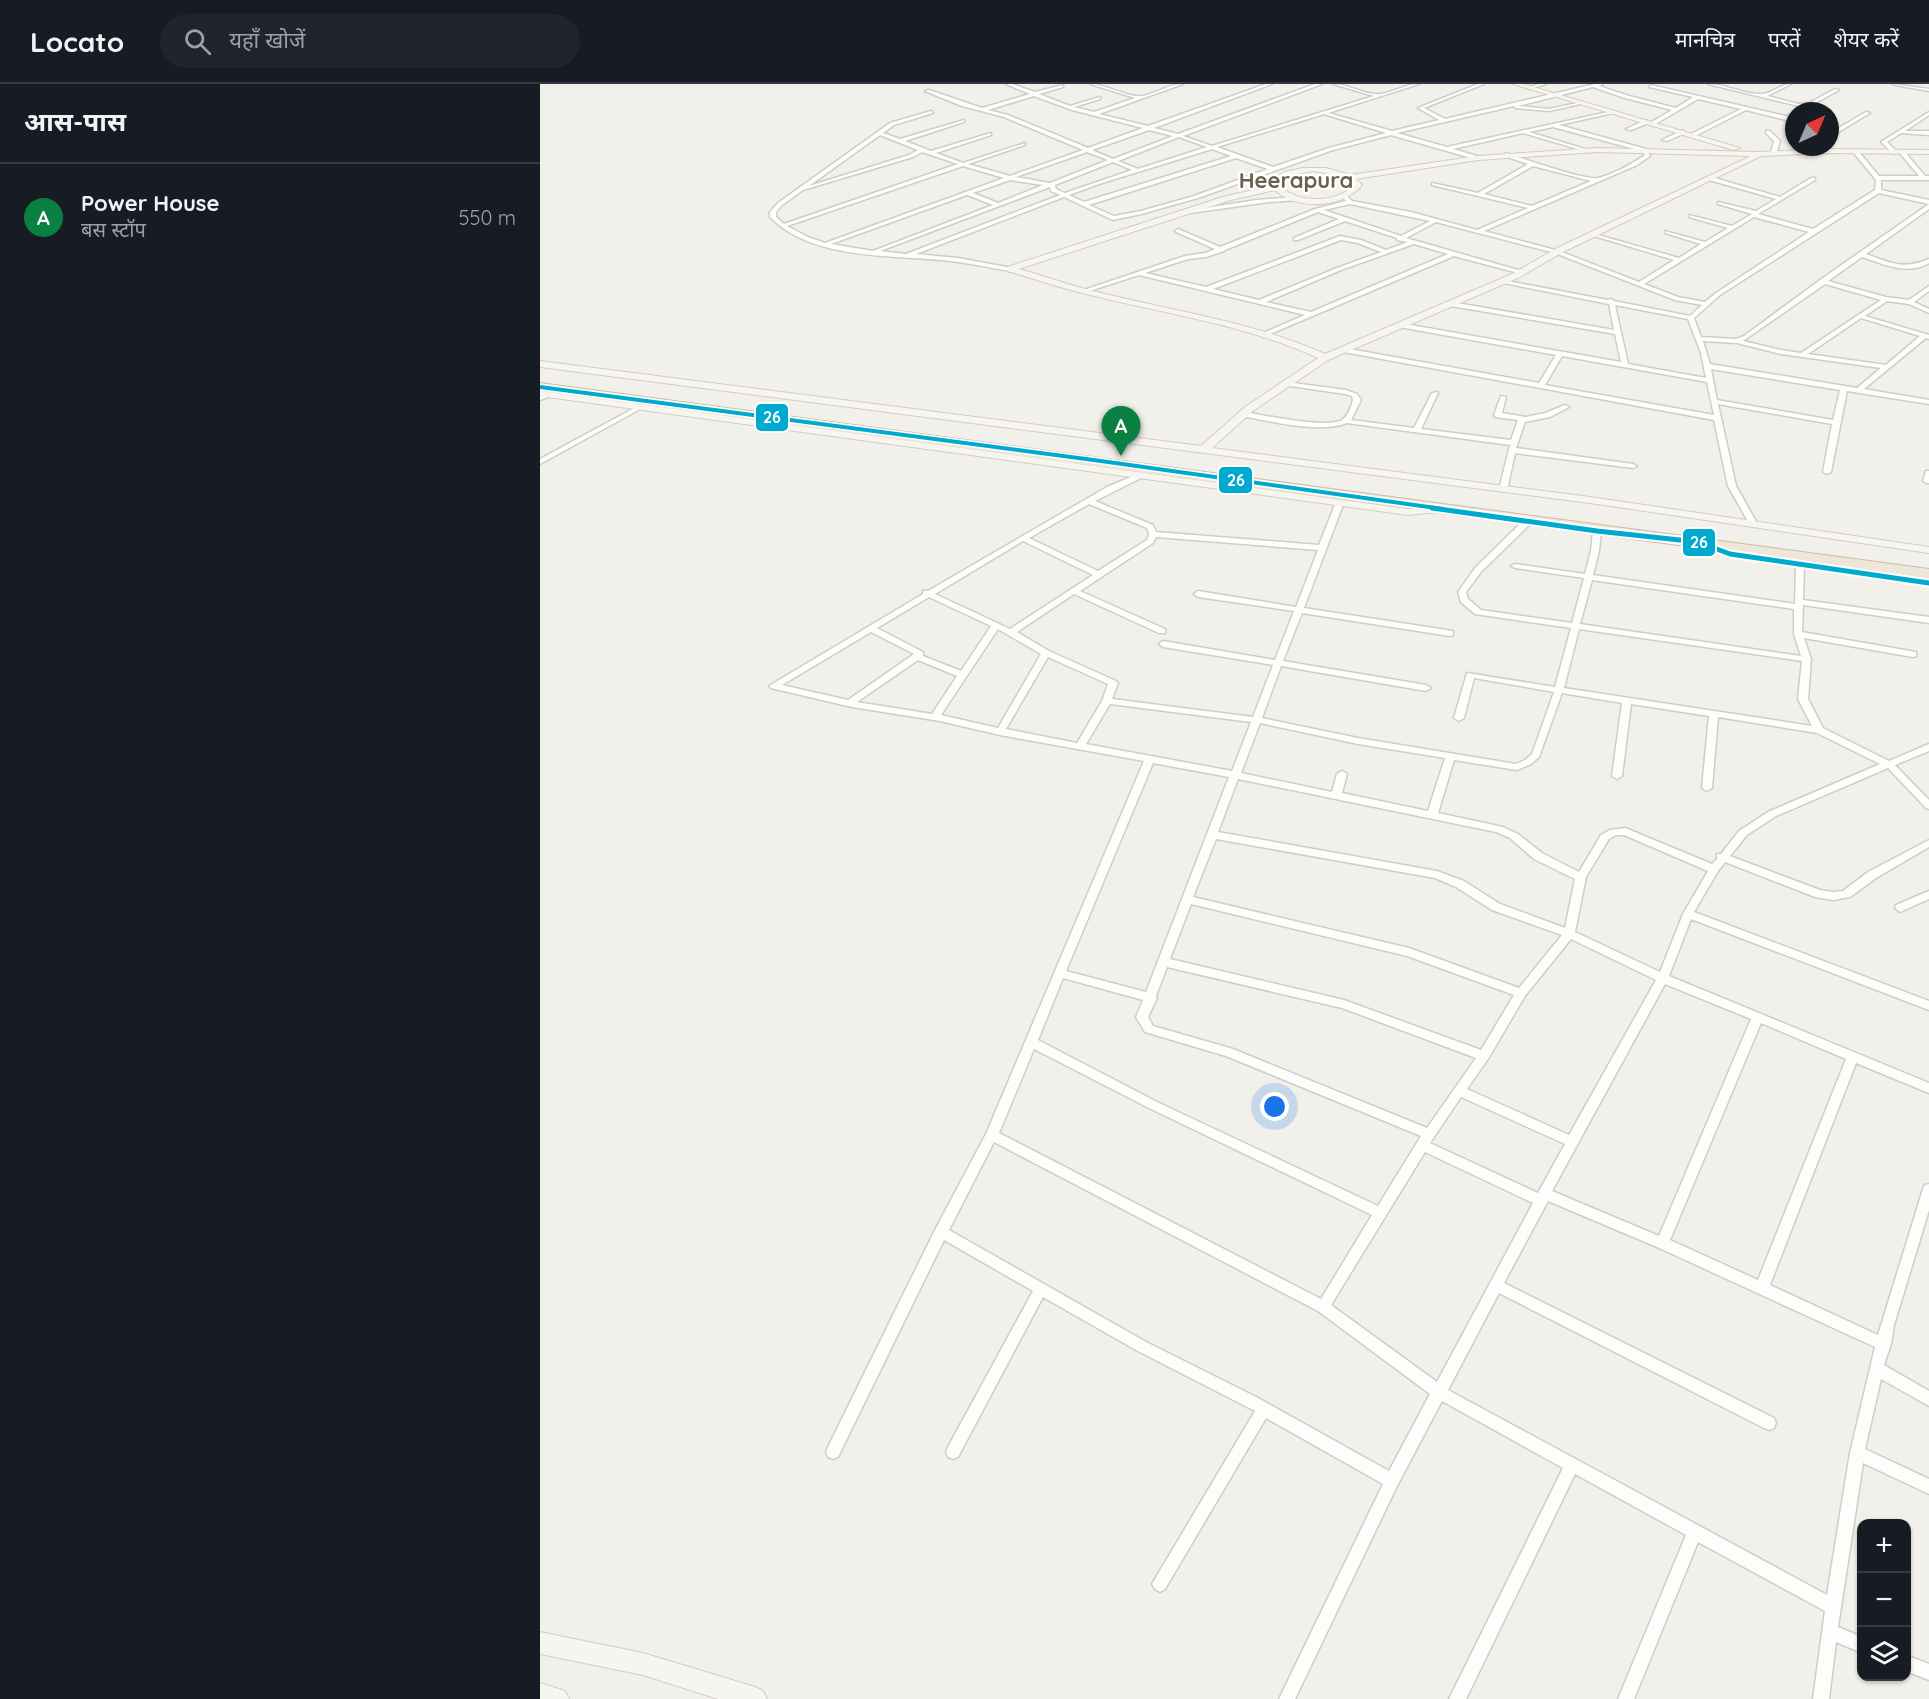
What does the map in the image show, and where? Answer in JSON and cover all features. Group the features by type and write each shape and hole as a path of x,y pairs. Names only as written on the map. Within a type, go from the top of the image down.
{"highway":[{"path":"540,378 1929,565"},
{"path":"542,393 1597,531 1698,542 1929,574"},
{"path":"1698,542 1730,555 1929,583"}],"street":[{"path":"1008,84 1071,107 1180,136 1287,173"},
{"path":"1092,84 1139,98"},
{"path":"1103,87 1113,84"},
{"path":"1094,114 1181,84"},
{"path":"824,245 1265,84"},
{"path":"876,251 1320,84"},
{"path":"1335,84 1380,96"},
{"path":"908,255 1065,194 1136,170 1326,114 1417,84"},
{"path":"1443,120 1420,108 1482,84"},
{"path":"1516,84 1760,154"},
{"path":"1529,88 1544,84"},
{"path":"1053,185 1053,190 1113,218 1127,216 1202,194 1271,168 1390,133 1601,84"},
{"path":"1710,84 1806,105 1837,90"},
{"path":"1725,87 1732,84"},
{"path":"1763,96 1789,84"},
{"path":"1895,84 1929,90"},
{"path":"982,110 1061,86"},
{"path":"1594,86 1675,109"},
{"path":"1651,86 1785,118"},
{"path":"1253,90 1262,93"},
{"path":"927,91 1006,116 1112,162 1136,170"},
{"path":"1271,96 1280,98"},
{"path":"1629,129 1649,123 1697,97"},
{"path":"1071,107 1098,98"},
{"path":"1508,106 1549,110 1580,103"},
{"path":"926,106 892,124 798,190 773,212 773,217 802,238 824,245 1010,269 1084,291 1171,310 1263,335 1307,348 1325,358"},
{"path":"1693,135 1744,109"},
{"path":"904,119 931,112"},
{"path":"1447,149 1611,112"},
{"path":"1839,130 1868,113"},
{"path":"1926,178 1884,142 1929,113"},
{"path":"1326,114 1478,158"},
{"path":"900,141 962,121"},
{"path":"1479,231 1530,207 1635,164 1648,155 1644,150 1553,125"},
{"path":"1523,131 1586,151"},
{"path":"1665,140 1683,132"},
{"path":"1768,132 1777,141 1774,153"},
{"path":"1902,132 1929,133"},
{"path":"879,133 962,164 1010,178 1053,185"},
{"path":"929,153 989,134"},
{"path":"783,226 1023,144"},
{"path":"798,190 902,159 921,150"},
{"path":"1296,199 1284,195 1275,188 1274,183 1278,178 1287,173 1314,170 1329,170 1351,177 1506,155 1644,150 1760,154 1785,152"},
{"path":"1839,150 1929,152"},
{"path":"1690,318 1718,294 1878,191 1880,188 1877,178 1856,152"},
{"path":"1204,449 1244,414 1325,358 1502,282 1593,234 1760,154"},
{"path":"1506,155 1532,165 1594,180"},
{"path":"1085,204 1235,156"},
{"path":"1479,195 1532,165"},
{"path":"1084,291 1187,257 1222,250 1348,199 1356,191 1358,185 1351,177"},
{"path":"1877,178 1926,178"},
{"path":"1711,179 1781,199"},
{"path":"1641,283 1813,179"},
{"path":"1434,184 1530,207"},
{"path":"1010,269 1230,198 1275,188"},
{"path":"1878,191 1928,203"},
{"path":"967,193 999,205"},
{"path":"1190,211 1225,208 1262,200 1348,199 1557,252 1677,299 1707,304"},
{"path":"1312,201 1317,210 1412,243 1522,272"},
{"path":"1720,203 1813,231"},
{"path":"1737,341 1860,255 1928,203"},
{"path":"1691,216 1734,228"},
{"path":"1296,239 1344,219"},
{"path":"1399,238 1436,220"},
{"path":"1178,231 1222,250"},
{"path":"1667,232 1707,244"},
{"path":"1593,234 1680,261"},
{"path":"1205,290 1340,238 1359,241 1386,252"},
{"path":"1260,302 1412,243"},
{"path":"1263,335 1453,254"},
{"path":"1860,255 1909,268 1918,268 1929,261"},
{"path":"1137,273 1310,314"},
{"path":"1822,281 1886,299 1910,302 1929,311"},
{"path":"1502,282 1611,301 1690,318"},
{"path":"1910,302 1929,288"},
{"path":"1662,312 1677,299"},
{"path":"1802,355 1886,299"},
{"path":"1611,301 1625,366"},
{"path":"1451,304 1617,332"},
{"path":"1860,316 1927,336"},
{"path":"1690,318 1701,339 1732,486 1754,525"},
{"path":"1398,325 1708,380"},
{"path":"1858,391 1927,336"},
{"path":"1701,339 1737,341 1781,352 1888,367"},
{"path":"1344,350 1717,418"},
{"path":"1541,386 1559,355"},
{"path":"540,364 1503,489 1929,550"},
{"path":"1707,366 1929,402"},
{"path":"1286,384 1355,395 1357,400 1346,421"},
{"path":"1827,472 1844,388"},
{"path":"542,393 1408,512 1438,509"},
{"path":"1417,430 1435,393"},
{"path":"1503,397 1498,415 1526,419 1546,416 1565,407"},
{"path":"1713,401 1836,423"},
{"path":"542,459 640,406"},
{"path":"1244,414 1329,425 1346,421 1417,430 1633,466"},
{"path":"1503,489 1519,425 1526,419"},
{"path":"1142,476 1089,501 939,589 926,593 774,686 1000,732 1236,775 1499,829 1514,836 1538,856 1581,877"},
{"path":"1011,632 1150,541 1153,534 1150,528 1089,501"},
{"path":"1340,502 1142,1017 1149,1029 1229,1052 1426,1139 1544,1198 1662,1243 1884,1344"},
{"path":"1528,521 1478,570 1462,592 1464,600 1478,612 1808,659"},
{"path":"1107,701 1257,720 1358,741 1517,767 1528,762 1536,754 1560,690 1578,626 1597,531"},
{"path":"1153,534 1323,548"},
{"path":"1023,538 1097,574"},
{"path":"1800,565 1798,634 1808,659 1803,699 1819,730"},
{"path":"1515,566 1589,578 1929,620"},
{"path":"1074,591 1162,631"},
{"path":"926,593 1011,632 1046,653 1113,683 1107,701 1080,746"},
{"path":"1198,594 1450,633"},
{"path":"934,717 996,625"},
{"path":"870,628 920,654 919,657 962,675"},
{"path":"1798,634 1913,654"},
{"path":"1163,644 1426,688"},
{"path":"1000,732 1046,653"},
{"path":"850,703 919,657"},
{"path":"1459,718 1470,675 1627,702 1819,730 1890,765 1929,806"},
{"path":"1617,776 1627,702"},
{"path":"1707,788 1714,713"},
{"path":"1287,1699 1392,1481 1572,1142 1663,978 1688,914 1721,857 1743,833 1772,814 1929,747"},
{"path":"1432,815 1450,756"},
{"path":"833,1452 941,1232 992,1135 1149,760"},
{"path":"1336,796 1342,774"},
{"path":"1323,1307 1379,1212 1426,1139 1461,1092 1521,993 1569,934 1581,877 1605,837 1614,832 1625,831 1714,869"},
{"path":"1213,835 1437,875 1470,889 1496,907 1569,934 1663,978 1929,1088"},
{"path":"1721,857 1819,894 1833,896 1846,894 1872,875 1929,843"},
{"path":"1900,908 1929,895"},
{"path":"1188,900 1409,952 1521,993"},
{"path":"1688,914 1929,1006"},
{"path":"1165,962 1344,1004 1484,1056"},
{"path":"1060,973 1151,998"},
{"path":"1662,1243 1757,1018"},
{"path":"1031,1042 1153,1105 1379,1212"},
{"path":"1762,1288 1852,1058"},
{"path":"1461,1092 1572,1142"},
{"path":"992,1135 1323,1307 1440,1393 1833,1607"},
{"path":"1821,1699 1857,1453 1887,1325 1929,1189"},
{"path":"941,1232 1141,1346 1264,1409 1392,1481"},
{"path":"1496,1285 1769,1423"},
{"path":"953,1452 1041,1288"},
{"path":"1878,1369 1929,1399"},
{"path":"1160,1584 1264,1409"},
{"path":"1857,1453 1929,1486"},
{"path":"1457,1699 1571,1466"},
{"path":"1626,1699 1695,1531"},
{"path":"1830,1632 1857,1643"},
{"path":"540,1643 643,1664 755,1699"},
{"path":"1911,1665 1929,1672"},
{"path":"540,1695 557,1699"}],"transit line":[{"name":"26","path":"540,387 1101,461 1597,531 1698,542 1730,554 1929,583"}],"place":[{"name":"Power House","path":"1121,456"}],"district":[{"name":"Heerapura","path":"1296,180"}]}
